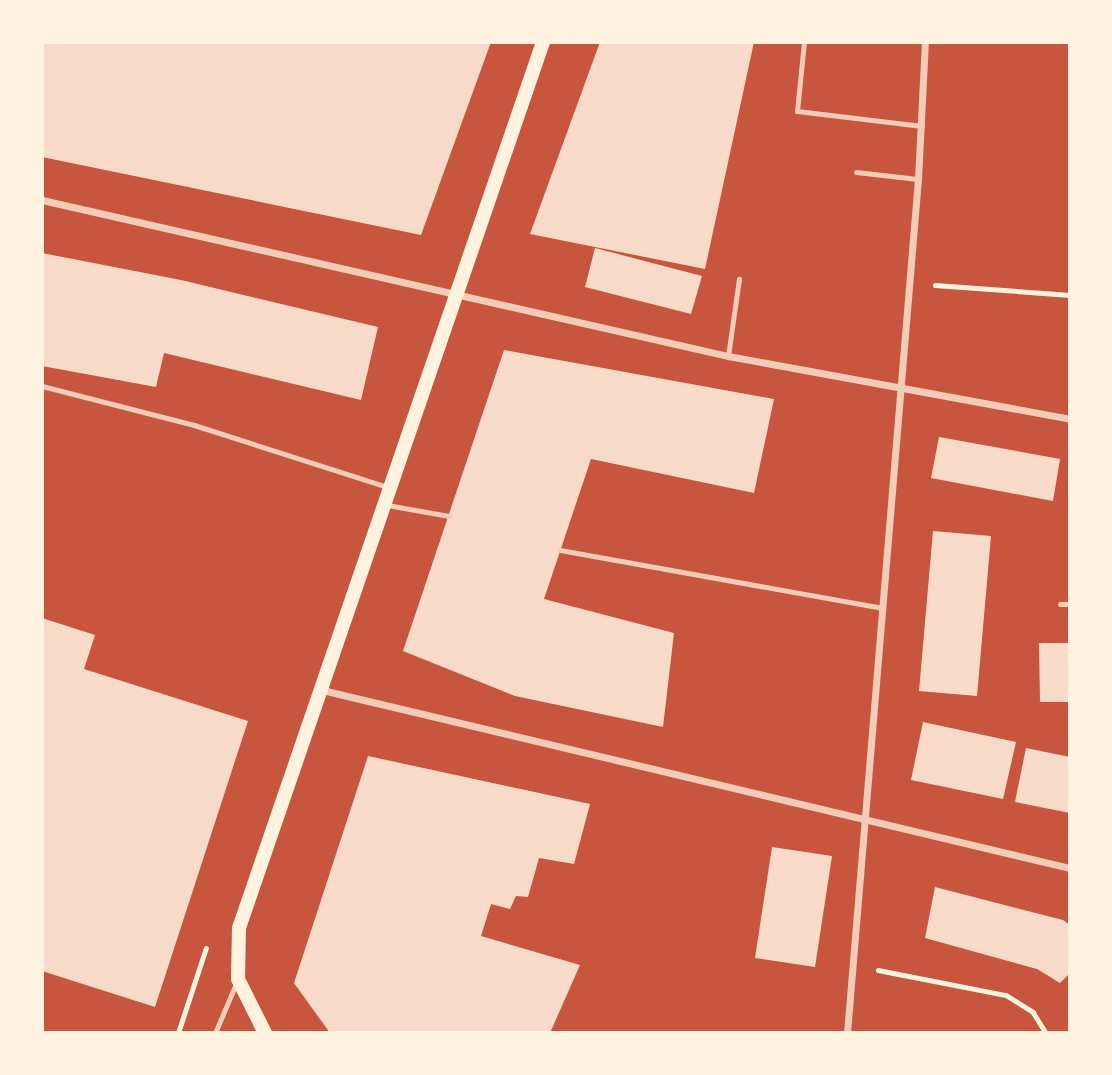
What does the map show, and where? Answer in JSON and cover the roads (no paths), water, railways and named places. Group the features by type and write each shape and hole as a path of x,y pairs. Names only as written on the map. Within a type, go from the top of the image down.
{"main road":[{"path":"265,1033 238,979 239,928 393,489 543,42"}],"street":[{"path":"847,1033 918,178 925,42"},
{"path":"42,200 460,292 727,356 1070,419"},
{"path":"322,690 1070,868"}],"lane":[{"path":"804,42 797,111 922,126"},
{"path":"856,172 918,178"},
{"path":"727,356 739,279"},
{"path":"42,386 194,425 393,489"},
{"path":"387,505 449,516"},
{"path":"560,550 883,608"},
{"path":"1060,604 1070,604"},
{"path":"215,1033 238,979"},
{"path":"218,1026 223,1033"}]}
